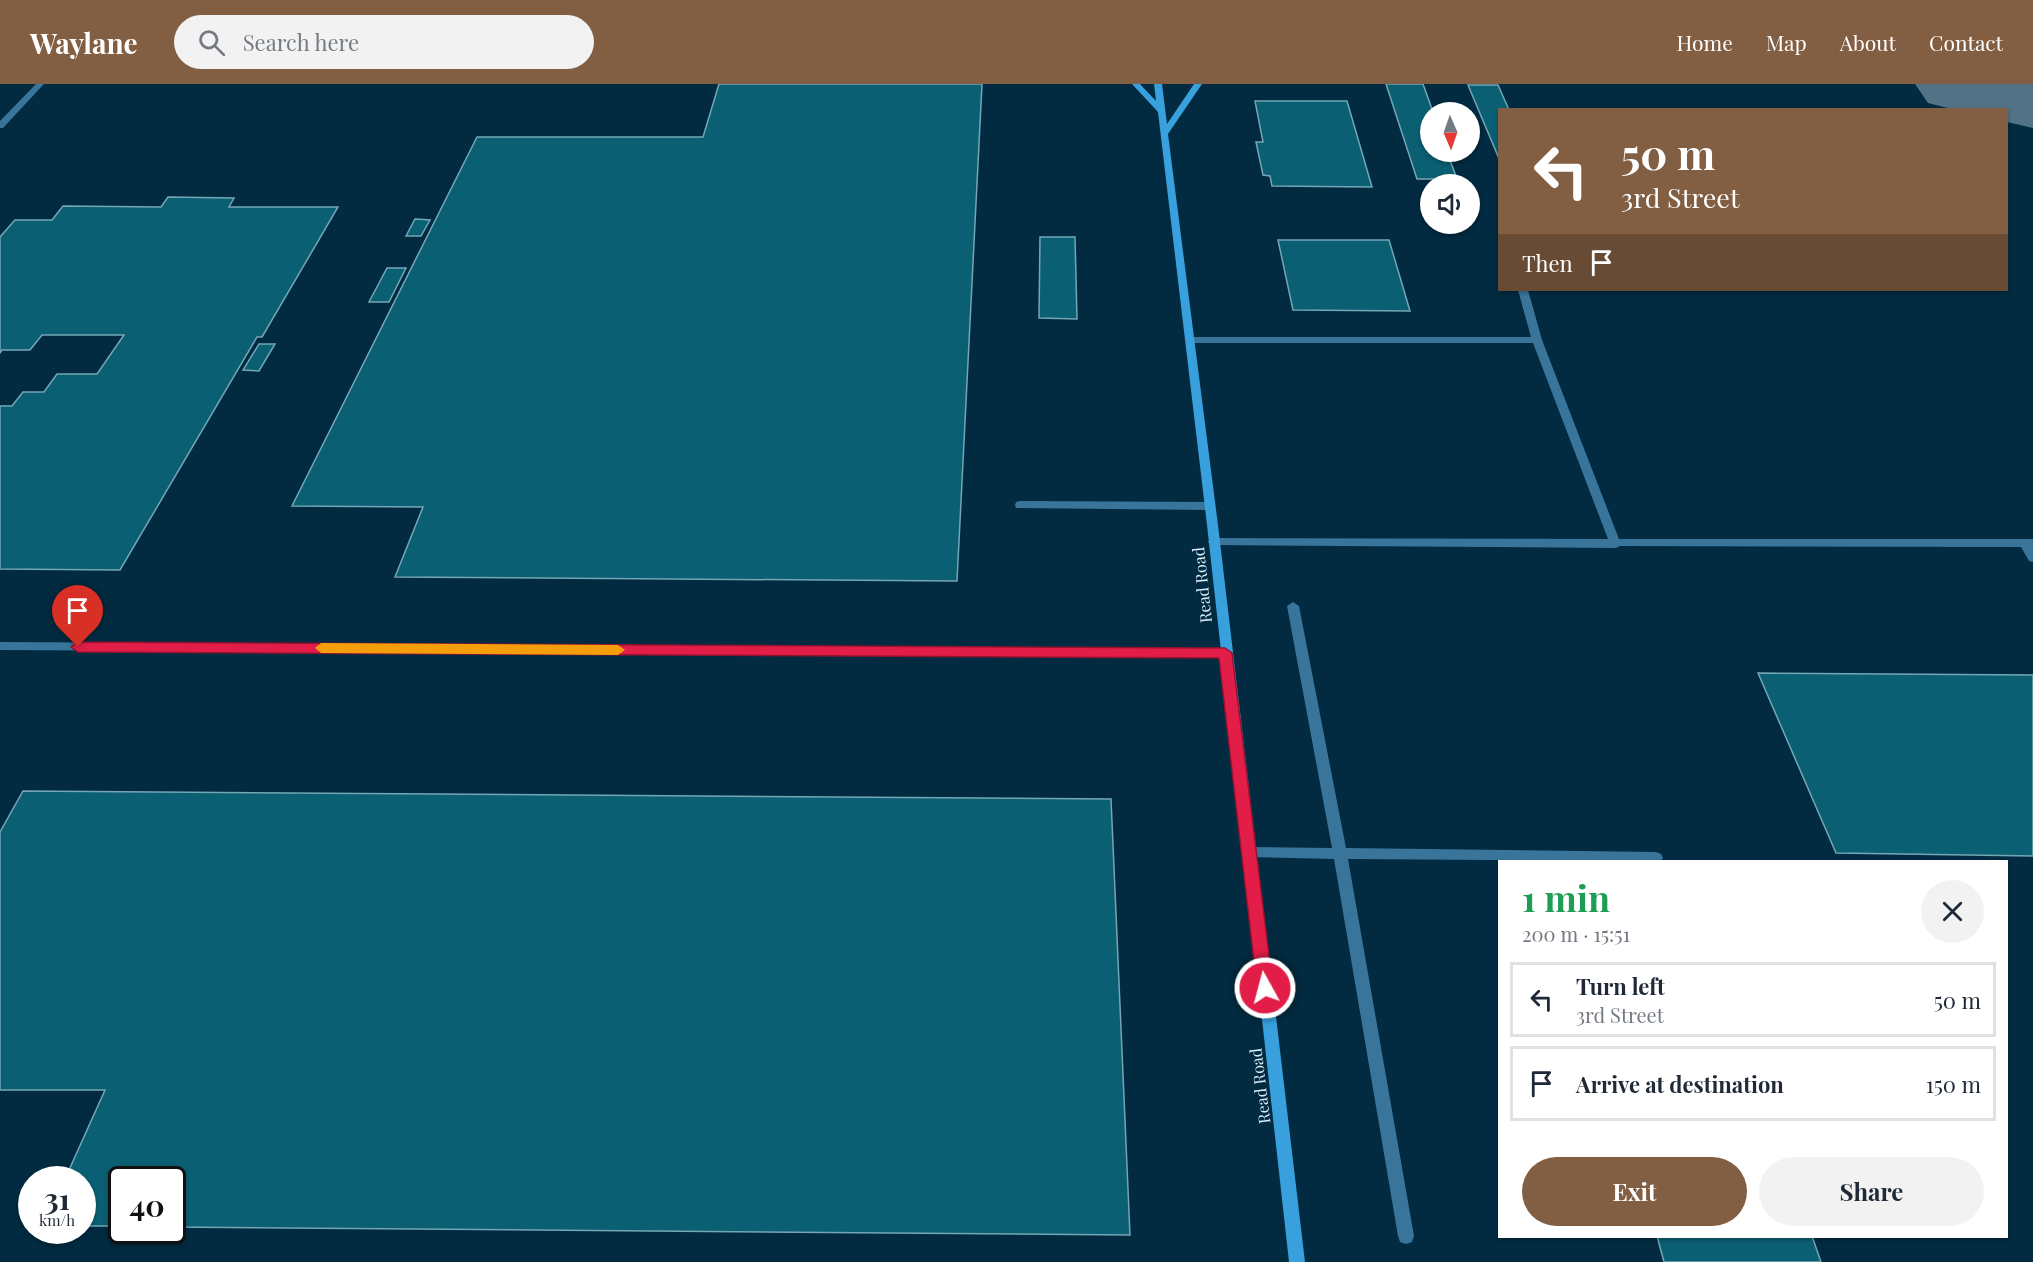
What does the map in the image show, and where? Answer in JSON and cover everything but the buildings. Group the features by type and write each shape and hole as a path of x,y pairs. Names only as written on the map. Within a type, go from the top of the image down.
{"street":[{"path":"0,126 40,84"},
{"path":"1136,84 1161,111"},
{"name":"Read Road","path":"1158,84 1210,506 1225,653 1297,1262"},
{"path":"1164,135 1198,84"},
{"path":"1523,291 1538,340 1616,544"},
{"path":"1190,340 1538,340"},
{"path":"1020,505 1210,506"},
{"path":"1214,542 1343,540 1616,544 2028,543 2033,558"},
{"path":"1293,606 1340,853 1406,1236"},
{"path":"0,646 1225,653"},
{"path":"1249,852 1656,858"}],"taxiway":[{"path":"1959,84 2033,101"}],"slow traffic":[{"path":"321,648 618,650"}],"route":[{"path":"78,647 1225,653 1265,988"}]}
